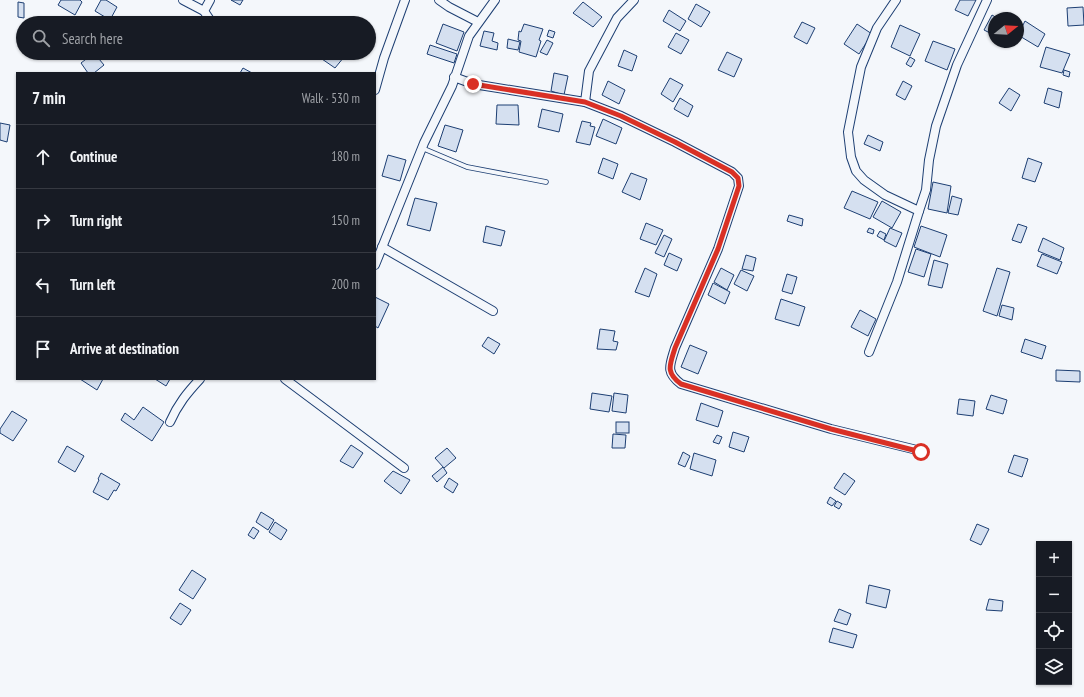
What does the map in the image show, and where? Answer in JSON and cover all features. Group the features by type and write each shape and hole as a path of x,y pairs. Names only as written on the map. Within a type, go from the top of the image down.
{"street":[{"path":"183,0 204,11 207,16"},
{"path":"204,11 210,0"},
{"path":"376,86 384,58 405,0"},
{"path":"439,0 448,7 478,22"},
{"path":"376,262 422,148 452,86 469,36 495,0"},
{"path":"585,102 589,71 617,18 634,0"},
{"path":"896,0 877,28 861,67 848,132 851,157 856,171 864,180 885,195 919,211"},
{"path":"869,352 897,282 926,190 929,160 936,126 957,65 987,0"},
{"path":"454,77 473,84 585,102 621,116 732,172 738,178 739,186 718,249 675,348 670,363 670,370 673,378 681,384 816,424 921,452"},
{"path":"382,247 493,311"},
{"path":"170,422 184,396 199,380"},
{"path":"286,380 404,468"}],"lane":[{"path":"422,148 467,167 546,182"}],"building":[{"path":"61,0 80,0 82,2 75,15 58,5"},
{"path":"101,0 106,0 117,7 112,16 103,16 95,11"},
{"path":"231,0 243,0 240,5"},
{"path":"960,0 976,0 968,16 955,10"},
{"path":"18,2 24,3 24,16 18,16"},
{"path":"583,2 602,17 593,27 573,13"},
{"path":"696,4 710,12 701,27 688,19"},
{"path":"1083,7 1084,25 1068,26 1067,8"},
{"path":"669,10 686,21 680,31 663,21"},
{"path":"1025,21 1045,34 1038,47 1024,39"},
{"path":"802,22 815,28 807,44 794,37"},
{"path":"988,22 988,32 984,30"},
{"path":"443,24 464,32 457,51 436,43"},
{"path":"524,24 543,29 539,40 541,41 536,57 519,52 521,41 518,40 519,31 521,32"},
{"path":"857,24 872,34 859,54 844,44"},
{"path":"900,25 920,34 910,56 891,47"},
{"path":"549,30 555,32 553,38 547,36"},
{"path":"484,31 494,33 492,41 498,43 497,50 480,46"},
{"path":"676,33 689,40 681,54 668,47"},
{"path":"508,39 520,42 518,50 507,48"},
{"path":"547,40 553,43 547,55 540,52"},
{"path":"933,41 955,49 947,70 925,61"},
{"path":"430,45 457,54 454,63 427,54"},
{"path":"1046,47 1070,54 1062,73 1040,67"},
{"path":"624,50 637,56 632,71 618,66"},
{"path":"727,52 742,59 734,77 718,70"},
{"path":"910,57 915,60 911,67 906,64"},
{"path":"85,60 100,60 104,65 95,72 87,72 81,63"},
{"path":"323,60 342,60 335,68"},
{"path":"243,68 250,72 241,72"},
{"path":"1064,70 1070,72 1069,77 1063,75"},
{"path":"554,73 568,76 564,95 551,91"},
{"path":"670,78 683,85 673,102 661,94"},
{"path":"608,81 625,90 619,104 602,95"},
{"path":"903,81 912,86 905,100 896,95"},
{"path":"1009,88 1020,95 1011,111 999,103"},
{"path":"1048,88 1062,92 1059,108 1044,103"},
{"path":"680,98 693,106 688,117 674,109"},
{"path":"497,105 518,105 519,125 496,124"},
{"path":"542,109 563,114 559,132 538,127"},
{"path":"603,119 622,128 616,144 596,136"},
{"path":"582,121 591,123 590,126 595,127 590,145 576,142"},
{"path":"0,123 10,125 7,142 0,140"},
{"path":"445,125 463,130 456,152 438,146"},
{"path":"868,135 883,142 880,151 864,144"},
{"path":"388,155 406,160 400,181 382,176"},
{"path":"603,158 618,164 613,179 598,173"},
{"path":"1028,158 1042,163 1035,182 1022,178"},
{"path":"631,173 647,179 640,200 622,192"},
{"path":"933,182 951,186 947,213 928,209"},
{"path":"852,191 878,202 870,219 844,208"},
{"path":"952,196 962,199 958,215 948,213"},
{"path":"415,198 437,203 430,231 407,225"},
{"path":"882,201 901,212 892,228 873,217"},
{"path":"789,215 803,219 802,226 787,221"},
{"path":"646,223 663,230 656,245 640,239"},
{"path":"1018,224 1027,227 1021,243 1012,240"},
{"path":"486,226 505,231 501,246 483,242"},
{"path":"921,226 947,235 940,257 914,247"},
{"path":"869,228 874,230 873,234 867,232"},
{"path":"890,228 902,233 896,247 884,241"},
{"path":"880,231 886,234 884,240 877,236"},
{"path":"664,235 672,239 664,257 655,253"},
{"path":"1043,238 1064,248 1060,260 1038,251"},
{"path":"916,249 931,254 924,277 908,272"},
{"path":"669,253 682,259 677,271 664,265"},
{"path":"1042,254 1062,262 1057,274 1037,266"},
{"path":"746,255 756,258 753,271 742,269"},
{"path":"934,260 948,264 942,288 928,285"},
{"path":"645,268 657,274 649,297 635,292"},
{"path":"721,268 734,275 727,290 714,282"},
{"path":"997,268 1010,272 997,316 983,311"},
{"path":"741,270 754,276 747,291 734,284"},
{"path":"787,274 797,277 792,294 782,291"},
{"path":"713,283 730,292 725,304 708,295"},
{"path":"376,298 389,304 378,328 376,327"},
{"path":"781,299 805,307 799,326 775,319"},
{"path":"1002,305 1014,308 1012,320 999,316"},
{"path":"860,310 876,319 868,336 851,327"},
{"path":"600,329 615,331 613,341 618,342 616,350 597,349"},
{"path":"488,337 500,344 494,354 482,346"},
{"path":"1025,339 1046,346 1042,359 1021,352"},
{"path":"690,345 707,352 698,374 681,367"},
{"path":"1056,370 1080,371 1080,382 1056,381"},
{"path":"82,380 102,380 97,390"},
{"path":"157,380 169,380 166,386"},
{"path":"592,393 612,396 609,412 590,409"},
{"path":"614,393 628,395 626,413 612,411"},
{"path":"991,395 1007,400 1003,414 986,409"},
{"path":"959,399 975,401 973,416 957,414"},
{"path":"701,403 723,411 718,427 696,420"},
{"path":"143,407 164,422 152,441 121,420 125,413 134,420"},
{"path":"12,411 27,420 13,441 0,433 0,429"},
{"path":"616,422 629,422 629,433 616,433"},
{"path":"733,432 749,437 744,452 729,447"},
{"path":"613,434 626,435 625,448 612,448"},
{"path":"717,435 722,437 719,444 713,442"},
{"path":"351,445 363,453 353,468 340,461"},
{"path":"67,446 84,456 75,472 58,462"},
{"path":"447,448 456,458 444,468 435,458"},
{"path":"683,452 690,456 685,467 678,464"},
{"path":"694,453 716,460 712,476 690,469"},
{"path":"1014,455 1028,459 1022,477 1008,472"},
{"path":"443,467 447,473 437,482 432,476"},
{"path":"393,471 410,480 401,494 384,481"},
{"path":"101,473 120,484 108,500 93,492"},
{"path":"844,473 855,481 845,495 834,488"},
{"path":"449,478 458,484 453,493 444,487"},
{"path":"830,497 836,501 832,506 827,503"},
{"path":"837,501 842,504 839,509 834,506"},
{"path":"261,512 274,520 268,530 256,522"},
{"path":"275,522 287,530 281,540 269,532"},
{"path":"977,524 989,529 981,545 970,540"},
{"path":"253,527 259,531 254,539 248,535"},
{"path":"192,570 206,579 193,599 179,590"},
{"path":"869,585 890,590 886,608 866,603"},
{"path":"989,599 1003,601 1002,611 986,610"},
{"path":"180,603 191,610 181,625 170,618"},
{"path":"839,609 851,614 847,625 834,621"},
{"path":"833,628 857,635 853,648 829,642"}],"route":[{"path":"473,84 585,102 621,116 675,142 732,172 738,178 739,186 718,249 675,348 670,363 670,370 673,378 681,384 831,429 921,452"}]}
